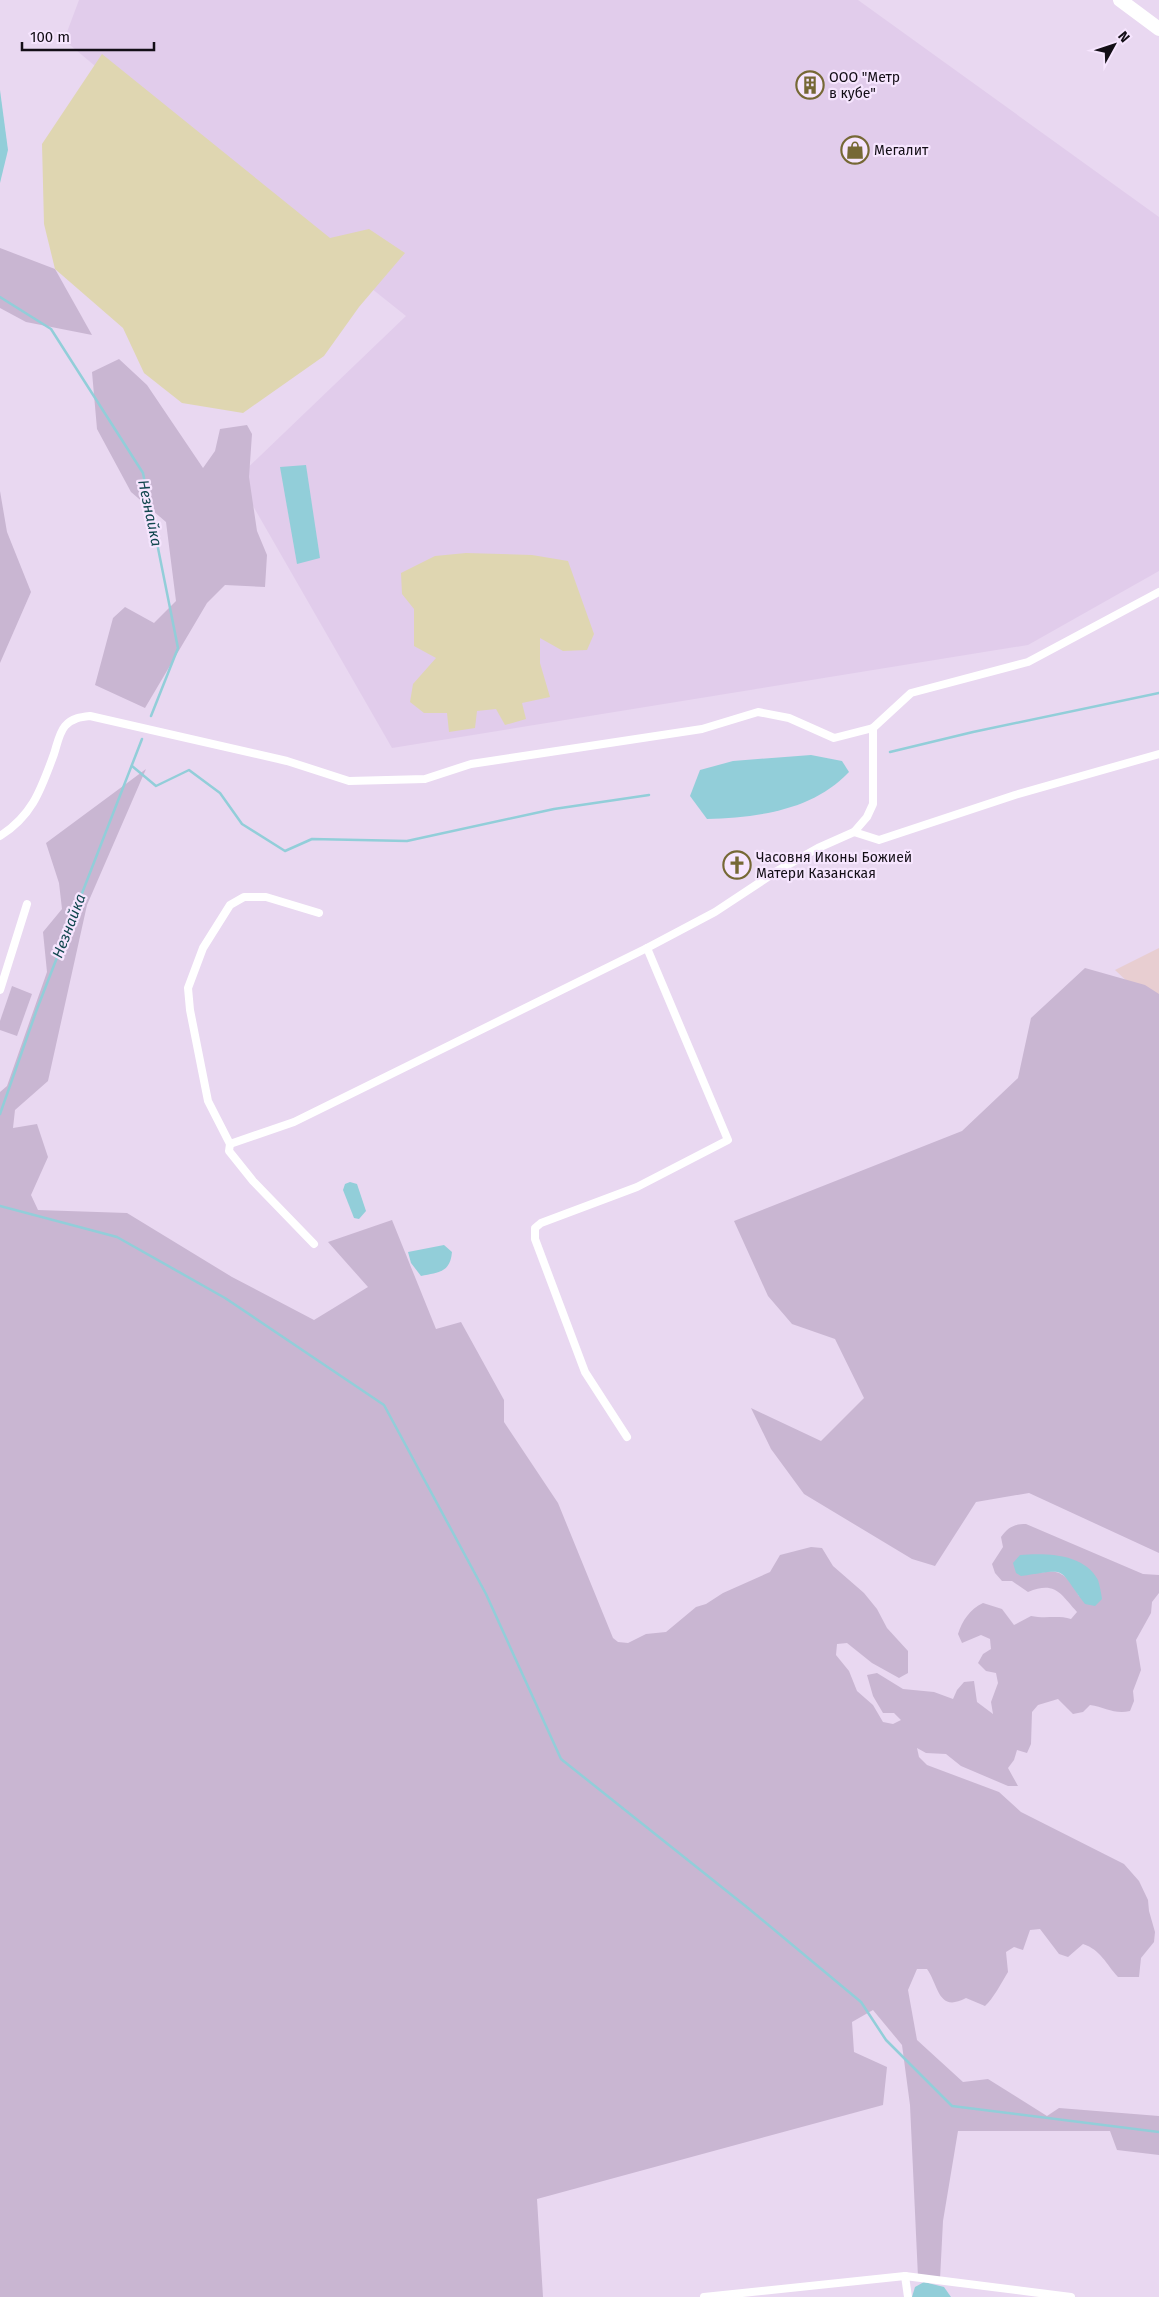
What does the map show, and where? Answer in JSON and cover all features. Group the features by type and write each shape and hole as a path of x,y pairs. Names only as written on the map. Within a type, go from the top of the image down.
{"highway":[{"path":"1120,0 1159,29"}],"street":[{"path":"0,836 29,811 34,803 63,728 75,719 90,716 287,761 349,781 425,780 471,764 702,729 758,712 789,718 834,738 873,728 911,693 1028,662 1159,592"},
{"path":"230,1144 294,1122 647,948 715,912 777,870 818,848 854,832 867,817 873,804 873,728"},
{"path":"854,832 879,840 1016,795 1159,754"},
{"path":"314,1244 253,1181 229,1151 230,1144 208,1100 190,1010 188,988 203,948 230,905 244,897 266,897 320,913"},
{"path":"0,990 27,904"},
{"path":"627,1437 585,1372 535,1238 535,1228 541,1223 637,1187 728,1140 647,948"},
{"path":"905,2276 908,2297"},
{"path":"704,2297 905,2276 1070,2297"}],"shaded area":[{"path":"79,0 858,0 1159,217 1159,571 1028,645 392,748 237,478 406,316 149,111 64,40"},
{"path":"0,90 8,150 0,183"},
{"path":"0,248 55,269 92,335 26,322 0,308"},
{"path":"119,359 147,385 203,468 215,451 220,429 247,425 252,434 249,477 257,531 267,555 265,587 225,585 207,603 145,708 95,685 113,618 125,607 154,623 176,601 166,522 131,492 97,429 92,372"},
{"path":"306,465 320,558 297,564 280,467"},
{"path":"0,491 7,532 31,592 0,663"},
{"path":"811,755 842,761 849,772 818,796 801,803 765,814 707,819 690,796 700,770 733,761"},
{"path":"146,769 87,905 48,1081 15,1110 13,1128 37,1124 48,1157 31,1195 38,1210 127,1213 232,1277 314,1320 368,1287 328,1242 392,1220 436,1329 461,1322 504,1400 504,1422 558,1503 613,1638 618,1642 628,1643 646,1634 666,1632 696,1607 706,1604 723,1593 770,1572 780,1555 811,1547 822,1548 833,1566 864,1593 877,1609 887,1628 908,1651 908,1673 899,1678 872,1663 847,1643 837,1644 836,1655 849,1671 857,1691 873,1705 883,1722 893,1724 901,1720 894,1713 883,1713 873,1696 867,1675 877,1673 903,1689 934,1692 953,1699 957,1690 964,1682 974,1681 977,1702 993,1714 991,1702 998,1683 996,1673 986,1671 978,1663 983,1654 991,1649 990,1639 981,1635 962,1643 958,1634 967,1616 983,1603 1002,1609 1014,1625 1031,1616 1071,1619 1077,1612 1061,1594 1051,1588 1028,1592 1012,1581 1002,1581 995,1573 992,1564 1003,1547 1001,1537 1009,1528 1015,1525 1026,1524 1143,1574 1159,1575 1159,1593 1152,1602 1151,1613 1136,1640 1141,1670 1133,1691 1134,1701 1130,1711 1115,1711 1090,1705 1083,1712 1073,1714 1058,1699 1038,1705 1032,1712 1031,1744 1027,1753 1017,1750 1014,1760 1008,1768 1018,1786 1008,1786 961,1766 946,1754 926,1753 917,1748 919,1757 927,1765 999,1792 1021,1812 1124,1864 1139,1881 1148,1900 1155,1932 1154,1942 1141,1958 1139,1977 1118,1977 1099,1954 1083,1944 1068,1957 1059,1954 1040,1929 1030,1930 1023,1950 1014,1947 1006,1952 1008,1972 985,2006 966,1998 957,2002 945,2000 937,1990 927,1969 917,1969 908,1990 917,2040 963,2082 988,2079 1047,2116 1059,2108 1159,2116 1159,2155 1117,2150 1110,2131 958,2131 943,2221 940,2279 918,2277 910,2105 902,2045 873,2010 852,2022 854,2052 887,2067 883,2105 537,2199 543,2297 0,2297 0,1092 7,1086 47,972 43,932 62,909 59,883 46,843","holes":["1020,1555 1040,1555 1102,1599 1079,1596 1072,1584 1064,1576 1054,1572 1041,1573"]},
{"path":"1159,948 1159,1011 1115,970"},
{"path":"1085,968 1145,985 1159,994 1159,1553 1029,1493 976,1502 935,1566 912,1559 804,1494 771,1449 751,1408 821,1441 864,1398 835,1339 792,1324 768,1296 734,1221 962,1131 1018,1078 1031,1018"},
{"path":"12,986 32,994 17,1036 0,1030 0,1021"},
{"path":"350,1182 357,1184 366,1211 359,1219 354,1218 343,1190 345,1184"},
{"path":"444,1245 452,1252 449,1264 446,1268 433,1274 421,1276 411,1263 408,1252"},
{"path":"1020,1555 1052,1555 1083,1564 1092,1571 1098,1580 1102,1599 1095,1606 1085,1604 1060,1573 1048,1572 1021,1576 1016,1573 1013,1563"},
{"path":"924,2282 944,2287 951,2297 912,2297 915,2287"}],"sand":[{"path":"102,54 330,238 369,229 405,253 359,307 324,356 243,413 182,403 144,373 123,328 55,269 44,224 42,144"},
{"path":"466,553 532,555 568,561 594,634 587,650 563,651 540,638 540,663 550,697 522,703 526,719 505,725 496,709 477,711 475,728 449,732 447,713 424,713 410,702 413,684 436,658 414,646 414,609 402,594 401,573 435,556"}],"waterway":[{"name":"Незнайка","path":"0,297 51,329 143,473 178,648 151,716"},
{"path":"890,752 973,732 1159,693"},
{"name":"Незнайка","path":"0,1114 37,1009 142,739"},
{"path":"132,766 156,786 189,770 220,793 242,824 285,851 312,839 407,841 554,809 649,795"},
{"path":"0,1206 117,1237 225,1298 384,1405 486,1594 561,1759 748,1908 861,2002 886,2040 952,2106 1159,2132"}],"place":[{"name":"ООО \"Метр в кубе\"","path":"810,85"},
{"name":"Мегалит","path":"855,150"},
{"name":"Часовня Иконы Божией Матери Казанская","path":"737,865"}]}
